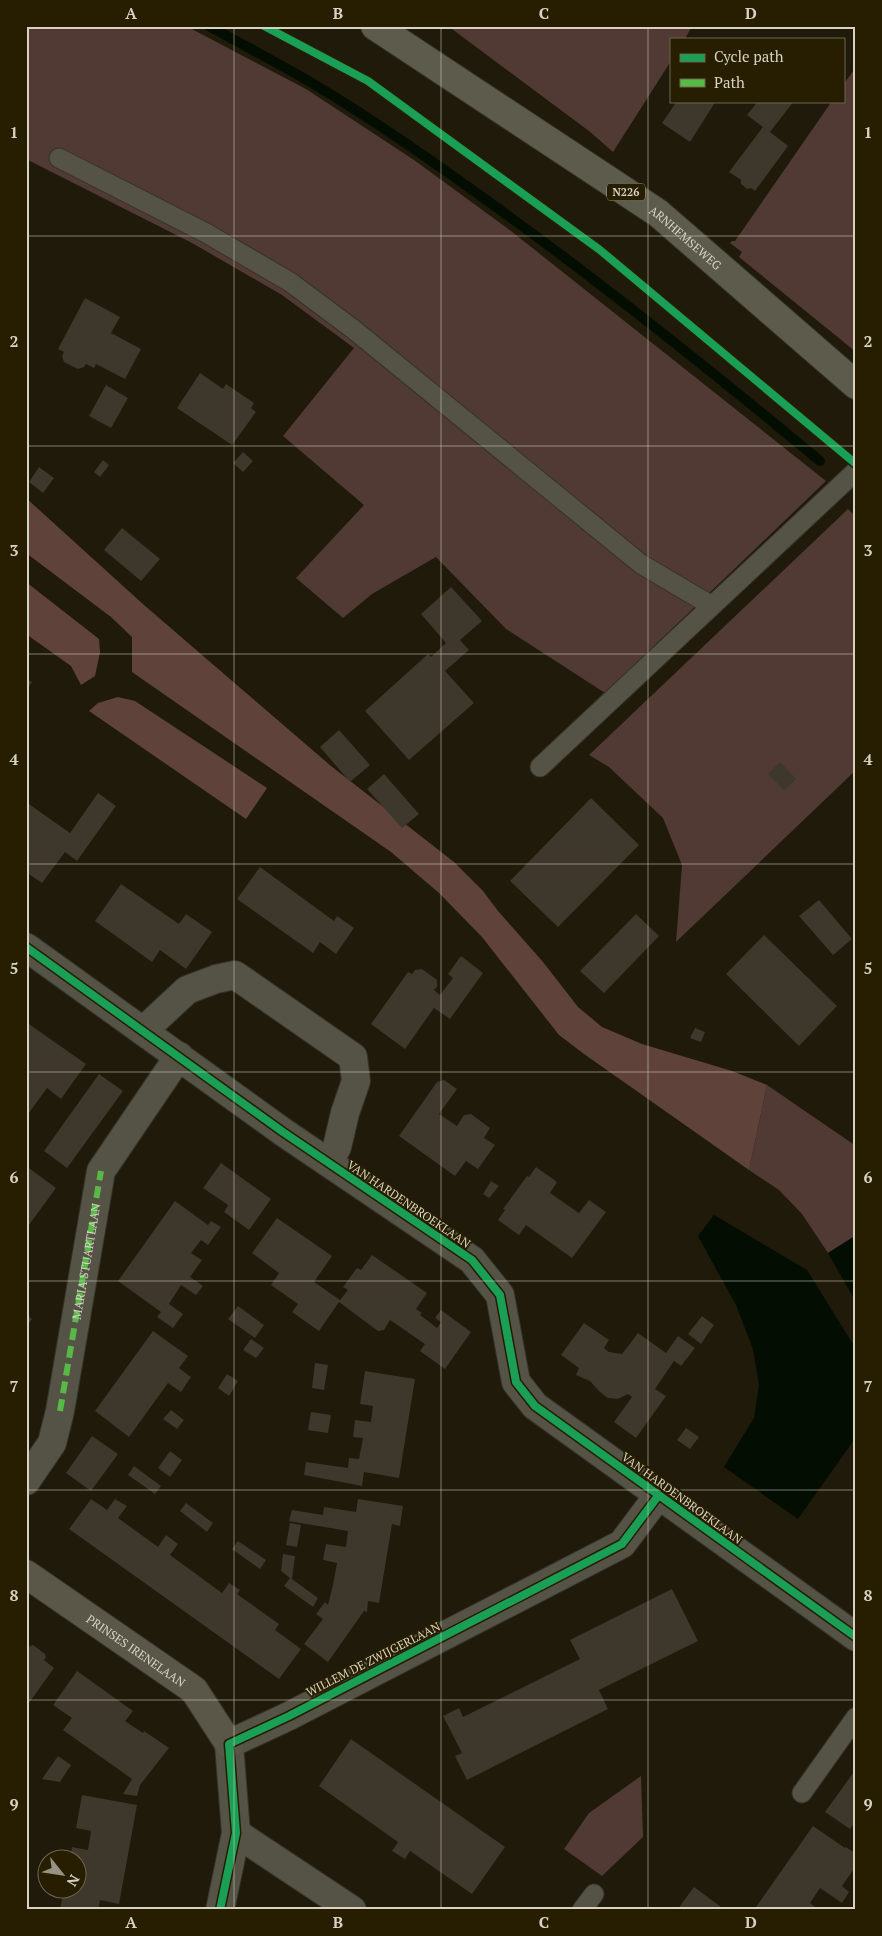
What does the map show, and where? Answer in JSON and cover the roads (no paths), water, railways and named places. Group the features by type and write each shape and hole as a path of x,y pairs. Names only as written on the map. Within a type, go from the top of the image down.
{"main road":[{"name":"ARNHEMSEWEG","path":"375,26 658,213 856,385"}],"street":[{"name":"VAN HARDENBROEKLAAN","path":"26,947 283,1132 472,1260 500,1295 516,1382 535,1406 856,1637"},
{"name":"VAN HARDENBROEKLAAN","path":"144,1031 187,990 216,979 235,975 353,1057 356,1081 337,1146 329,1163"},
{"name":"MARIA STUARTLAAN","path":"26,1481 52,1443 60,1411 101,1171 179,1056"},
{"name":"WILLEM DE ZWIJGERLAAN","path":"230,1744 289,1716 622,1544 658,1496"},
{"name":"PRINSES IRENELAAN","path":"26,1574 194,1690 230,1744"},
{"path":"220,1910 236,1833 230,1744"},
{"path":"236,1833 352,1910"}],"lane":[{"path":"59,158 206,233 290,282 361,336 641,564 712,606"},
{"path":"540,767 856,471"},
{"path":"802,1793 856,1717"},
{"path":"582,1910 594,1894"}],"waterway":[{"path":"209,26 333,96 458,179 609,291 820,461"}]}
